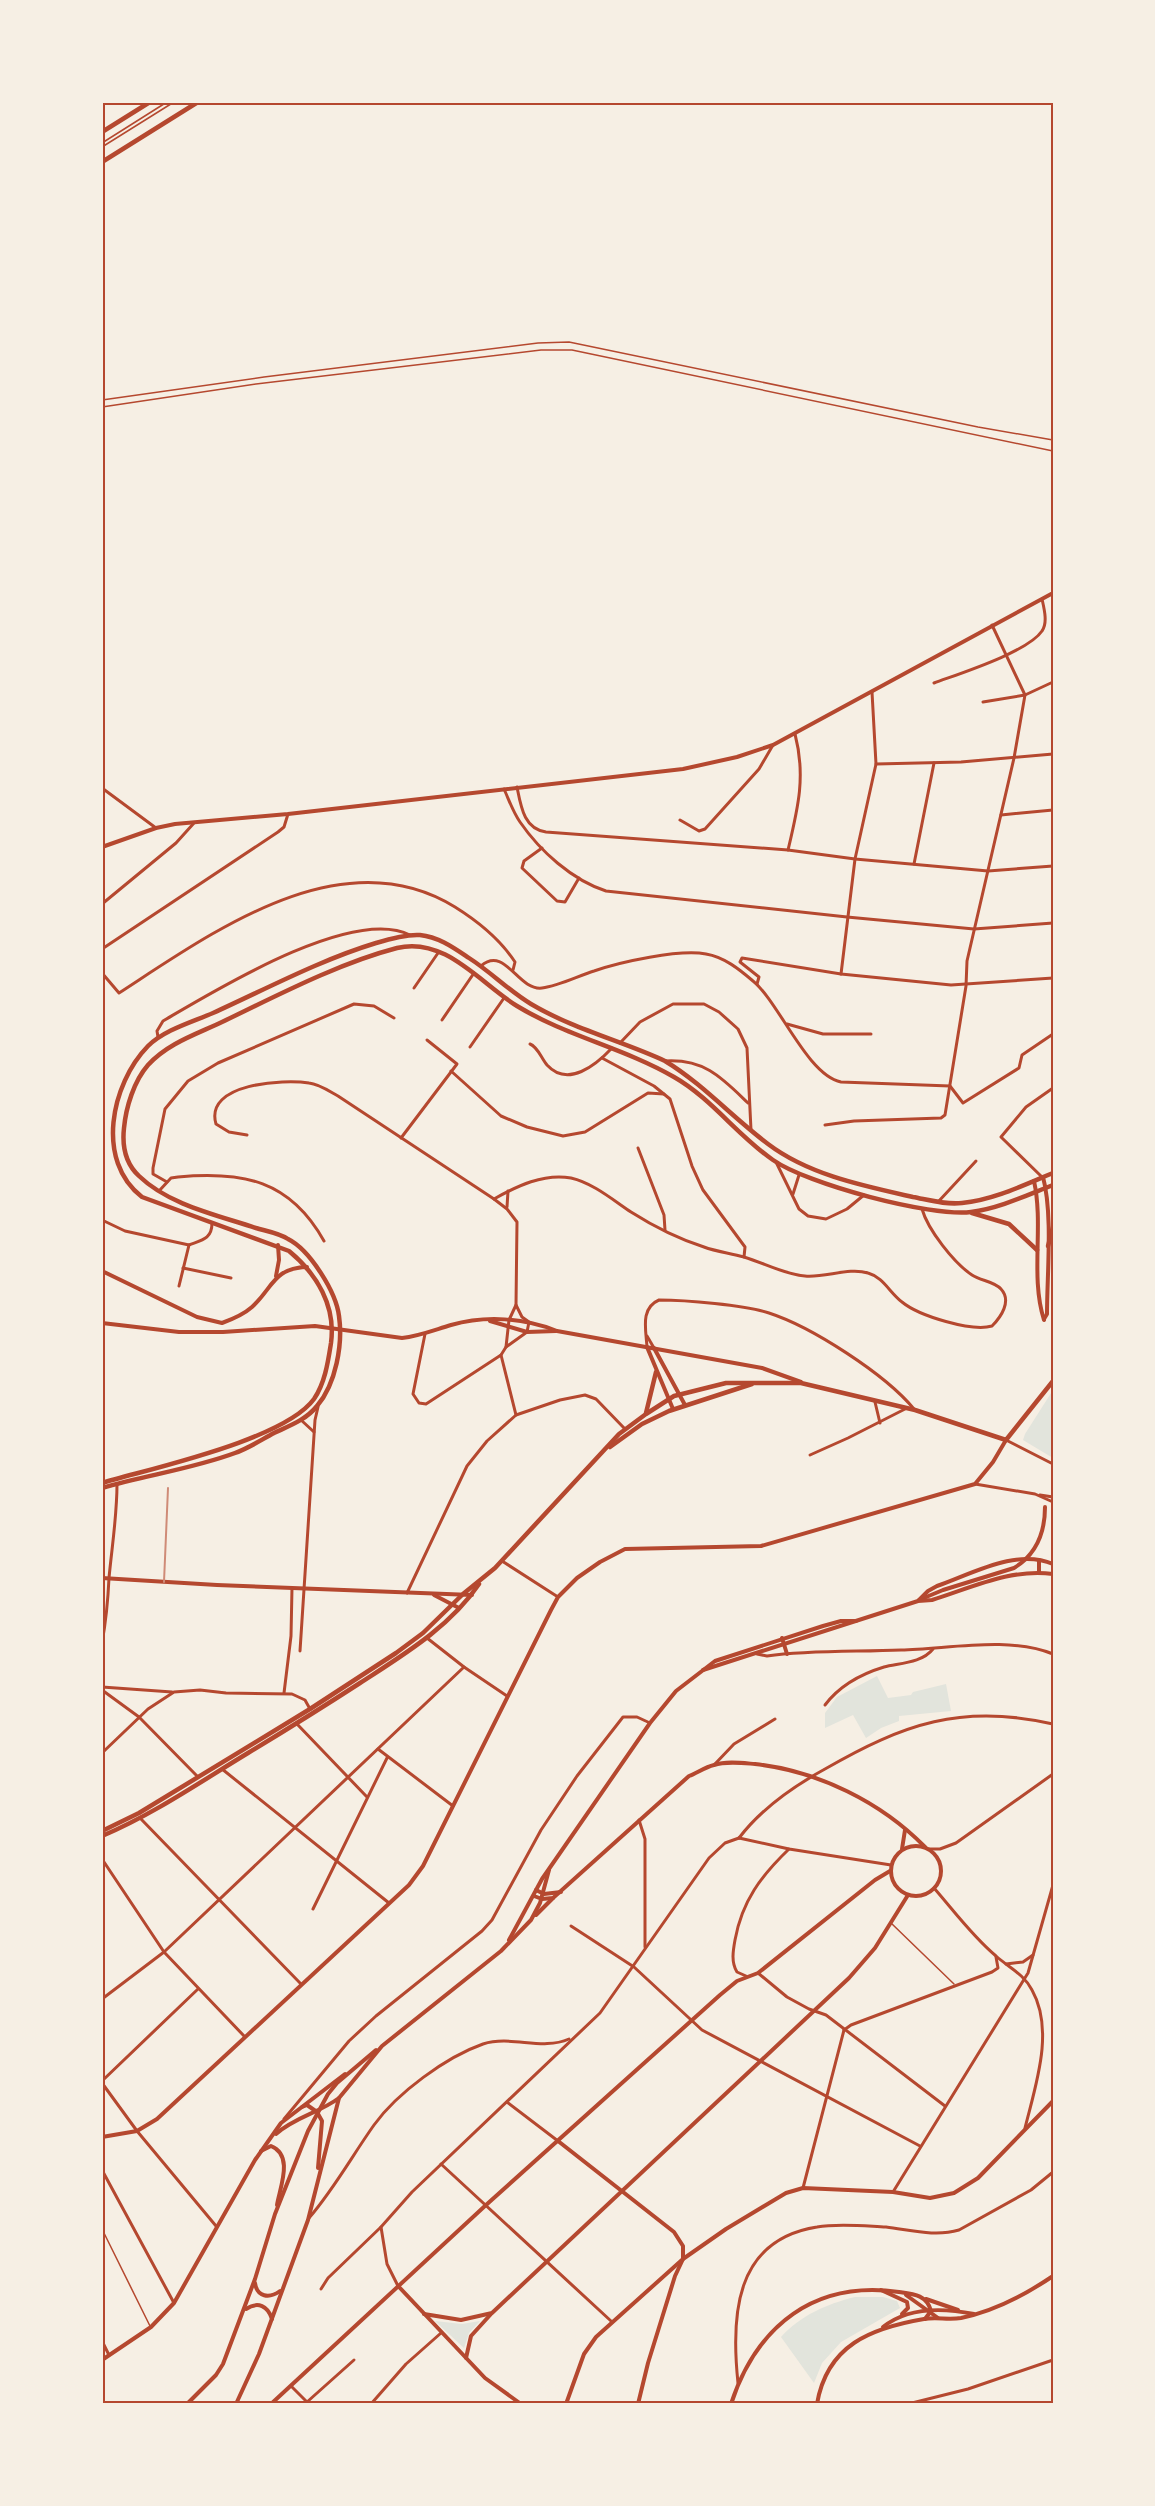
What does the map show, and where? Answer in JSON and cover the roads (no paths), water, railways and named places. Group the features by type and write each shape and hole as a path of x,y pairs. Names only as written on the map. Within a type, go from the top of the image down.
{"main road":[{"path":"102,132 150,102"},
{"path":"102,162 198,102"},
{"path":"102,1483 246,1441 293,1416 315,1398 326,1369 332,1332 326,1298 308,1267 289,1251 278,1245 142,1197 130,1186 115,1154 113,1123 117,1100 136,1062 158,1038 350,952 376,943 411,935 428,936 441,941 481,966 532,1005 665,1061 692,1080 768,1144 802,1164 846,1180 938,1202 967,1203 1053,1173"},
{"path":"102,1488 241,1450 301,1420 319,1404 331,1380 340,1333 339,1313 333,1295 314,1264 297,1245 285,1237 209,1213 159,1191 135,1171 123,1147 127,1109 140,1075 154,1059 183,1039 355,962 401,947 418,947 454,960 504,998 537,1017 612,1048 684,1083 776,1162 799,1175 922,1209 969,1212 989,1209 1053,1185"},
{"path":"254,994 259,1004"},
{"path":"969,1212 1009,1224 1037,1251"},
{"path":"1047,1246 1053,1227"},
{"path":"646,1413 656,1372"},
{"path":"102,1836 141,1819 297,1724 427,1638 472,1595 482,1581 625,1429 668,1399 726,1383 801,1383 915,1410 1006,1440 1053,1381"},
{"path":"601,1453 642,1424 673,1409 754,1383"},
{"path":"168,1464 170,1471"},
{"path":"152,1468 152,1475"},
{"path":"102,1831 139,1814 310,1710 396,1653 433,1624 463,1594 482,1581"}],"street":[{"path":"102,847 156,828 195,822 288,814 683,769 746,755 773,745 1053,593"},
{"path":"934,683 1007,656 1043,631 1045,614 1042,599"},
{"path":"825,1125 854,1121 941,1118 945,1115 966,986 967,961 1014,758 1025,695 992,625"},
{"path":"983,702 1025,695 1053,682"},
{"path":"841,974 846,917 855,859 876,765 872,692"},
{"path":"788,850 796,815 801,774 801,758 795,733"},
{"path":"680,820 699,831 705,829 759,769 773,745"},
{"path":"876,765 1053,754"},
{"path":"914,864 934,763"},
{"path":"517,787 525,819 530,826 546,832 788,850 855,859 988,871 1053,866"},
{"path":"102,788 156,828"},
{"path":"504,789 521,823 542,848 579,878 606,891 974,929 1053,923"},
{"path":"1000,815 1053,810"},
{"path":"102,949 278,832 284,827 288,814"},
{"path":"521,823 525,819"},
{"path":"102,904 176,843 195,822"},
{"path":"542,848 524,861 522,868 557,901 565,902 579,878"},
{"path":"102,973 119,993 196,943 263,908 316,889 372,882 417,890 455,907 483,926 501,944 515,963 513,970"},
{"path":"158,1038 157,1031 164,1021 229,982 268,963 356,931 389,928 411,935"},
{"path":"414,988 438,953"},
{"path":"481,966 492,959 513,970 526,983 539,988 611,965 688,953 705,953 731,964 757,984 819,1066 836,1081 950,1086"},
{"path":"757,984 759,977 740,962 742,958 841,974 966,986 1053,978"},
{"path":"442,1020 474,973"},
{"path":"470,1047 504,998"},
{"path":"620,1043 640,1022 673,1004 694,1003 711,1007 733,1024 747,1048 751,1130"},
{"path":"167,1182 153,1174 162,1118 168,1104 188,1081 218,1063 354,1004 374,1006 394,1018"},
{"path":"785,1023 817,1033 871,1034"},
{"path":"950,1086 963,1103 1019,1068 1022,1055 1053,1034"},
{"path":"401,1138 457,1064 427,1040"},
{"path":"530,1044 536,1047 547,1065 560,1073 575,1074 584,1071 612,1048"},
{"path":"602,1058 665,1094 673,1104 692,1166 703,1190 746,1247 744,1257"},
{"path":"665,1061 686,1061 711,1071 748,1103"},
{"path":"451,1071 501,1116 563,1136 585,1132 648,1093 665,1094"},
{"path":"247,1135 229,1132 216,1124 215,1116 222,1100 231,1092 247,1087 298,1081 312,1083 339,1096 507,1209 517,1222 516,1305 509,1320 507,1347"},
{"path":"1034,1181 1037,1191 1037,1251 1044,1320 1047,1314 1046,1188 1043,1177 1001,1137 1031,1102 1053,1088"},
{"path":"638,1148 664,1215 664,1230"},
{"path":"938,1202 976,1161"},
{"path":"776,1162 802,1213 819,1219 835,1215 865,1194"},
{"path":"793,1194 799,1175"},
{"path":"159,1191 171,1178 188,1176 237,1177 262,1182 295,1204 315,1226 324,1241"},
{"path":"494,1199 540,1179 572,1178 597,1190 664,1230 702,1247 744,1257 804,1276 870,1273 880,1279 904,1304 913,1309 948,1322 973,1328 992,1326 1001,1316 1006,1304 1004,1294 995,1284 969,1273 929,1228 922,1209"},
{"path":"507,1209 508,1191"},
{"path":"102,1220 125,1231 189,1245 208,1237 212,1232 212,1223"},
{"path":"179,1286 189,1245"},
{"path":"276,1277 279,1260 278,1245"},
{"path":"102,1270 196,1317 222,1323 250,1308 276,1277 290,1268 308,1267"},
{"path":"183,1268 231,1278"},
{"path":"673,1409 646,1347 646,1312 651,1304 660,1300 768,1313 800,1328 882,1376 915,1410"},
{"path":"516,1305 522,1317 529,1322"},
{"path":"486,1320 527,1332 557,1331"},
{"path":"102,1323 179,1332 223,1332 315,1326 402,1338 425,1334 462,1322 509,1320 529,1322 557,1331 762,1368 801,1383"},
{"path":"425,1334 413,1386 414,1398 422,1404 429,1403 501,1355 507,1347 527,1332 529,1322"},
{"path":"646,1335 685,1405"},
{"path":"501,1355 516,1415"},
{"path":"407,1593 467,1466 487,1441 516,1415 560,1400 585,1395 596,1399 625,1429"},
{"path":"874,1400 880,1423"},
{"path":"300,1651 314,1432 319,1404"},
{"path":"810,1455 907,1408"},
{"path":"301,1420 314,1432"},
{"path":"975,1484 993,1462 1006,1440 1053,1464"},
{"path":"102,1643 117,1521 117,1484"},
{"path":"102,2137 137,2131 156,2120 389,1903 419,1872 558,1597 589,1569 625,1550 761,1546 975,1484 1053,1497"},
{"path":"1035,1494 1053,1502"},
{"path":"702,1671 1014,1568 1030,1556 1039,1540 1044,1526 1045,1507"},
{"path":"918,1601 928,1591 1015,1559 1039,1560 1053,1564"},
{"path":"1038,1572 1039,1560"},
{"path":"502,1561 558,1597"},
{"path":"918,1601 932,1600 1009,1576 1038,1572 1053,1574"},
{"path":"102,1578 472,1595"},
{"path":"284,1693 291,1635 292,1588"},
{"path":"430,1594 459,1608"},
{"path":"506,1946 549,1870 667,1700 715,1661 782,1638 841,1621 856,1620"},
{"path":"427,1638 464,1668 507,1696"},
{"path":"782,1638 787,1654"},
{"path":"757,1654 767,1656 1011,1645 1042,1649 1053,1654"},
{"path":"825,1704 840,1688 853,1680 884,1667 928,1655 933,1649"},
{"path":"102,1999 164,1952 464,1668"},
{"path":"102,1689 284,1693 302,1698 310,1710"},
{"path":"102,1689 139,1717 198,1777"},
{"path":"102,1753 139,1717 174,1692"},
{"path":"321,2289 328,2278 381,2227 412,2192 600,2013 709,1858 725,1843 739,1838 760,1815 812,1776 887,1736 938,1720 990,1714 1053,1724"},
{"path":"102,2360 151,2327 174,2303 261,2151 281,2123 356,2035 415,1983 482,1931 492,1920 541,1830 577,1776 623,1717 637,1717 650,1722"},
{"path":"714,1765 734,1744 775,1719"},
{"path":"297,1724 367,1797"},
{"path":"378,1749 453,1806"},
{"path":"313,1909 387,1758"},
{"path":"281,2123 382,2046 506,1946 553,1898 689,1776 714,1765 734,1763 765,1766 812,1776 874,1807 927,1848 940,1863 939,1880 934,1888 923,1895 908,1895 896,1887 891,1865 902,1850 911,1846 927,1848 940,1849 956,1843 1053,1774"},
{"path":"222,1769 389,1903"},
{"path":"141,1819 301,1984"},
{"path":"639,1820 645,1839 645,1949"},
{"path":"902,1850 905,1839 904,1829"},
{"path":"739,1838 789,1849 891,1865"},
{"path":"746,1976 738,1974 733,1963 739,1922 757,1882 789,1849"},
{"path":"102,1859 164,1952 245,2037"},
{"path":"531,1920 544,1894 549,1870"},
{"path":"271,2404 486,2205 737,1981 758,1972 875,1880 891,1871"},
{"path":"893,2192 1025,1979 1035,1954 1053,1885"},
{"path":"934,1888 996,1956 1025,1979 1036,1998 1043,2043 1042,2059 1025,2128"},
{"path":"536,1890 544,1894 561,1892"},
{"path":"466,2358 471,2336 492,2313 816,2010 863,1963 908,1895"},
{"path":"534,1896 542,1899 553,1898"},
{"path":"571,1926 634,1967 702,2030 920,2146"},
{"path":"1006,1964 1023,1962 1035,1954"},
{"path":"803,2188 825,2096 844,2030 858,2022 992,1972 998,1965 996,1956"},
{"path":"758,1972 787,1997 809,2009 816,2010 945,2106"},
{"path":"198,1988 102,2082 137,2131 216,2226"},
{"path":"308,2220 375,2123 398,2098 441,2067 466,2051 495,2041 511,2040 547,2044 562,2042 573,2037"},
{"path":"271,2138 297,2119 317,2112 339,2098 382,2046"},
{"path":"187,2404 216,2375 223,2364 244,2311 275,2214 317,2112 328,2094 345,2074"},
{"path":"236,2404 272,2320 308,2220 339,2098"},
{"path":"566,2404 587,2350 611,2321 701,2244 773,2200 803,2188 893,2192 930,2198 954,2193 978,2178 1053,2101"},
{"path":"507,2102 678,2236 684,2246 683,2259 673,2283 648,2363 638,2404"},
{"path":"302,2107 310,2106 322,2121 323,2131 317,2178"},
{"path":"261,2151 272,2146 284,2157 275,2214"},
{"path":"441,2164 611,2321"},
{"path":"102,2170 174,2303"},
{"path":"738,2384 735,2338 739,2294 749,2271 764,2253 782,2239 818,2226 884,2227 928,2233 949,2233 959,2230 1031,2190 1053,2172"},
{"path":"381,2227 387,2264 399,2287 466,2358 502,2392 521,2404"},
{"path":"662,2276 670,2277 673,2283"},
{"path":"818,2404 824,2380 841,2353 866,2335 881,2329 925,2319 957,2318 975,2314 1017,2298 1053,2276"},
{"path":"255,2279 256,2289 263,2295 271,2296 281,2290"},
{"path":"731,2404 738,2384 761,2345 777,2328 801,2309 835,2294 858,2289 903,2293 975,2314"},
{"path":"881,2290 899,2297 908,2304 907,2310 881,2329"},
{"path":"903,2293 938,2318"},
{"path":"925,2319 929,2312 926,2299"},
{"path":"244,2311 254,2305 261,2305 268,2310 272,2320"},
{"path":"893,2319 929,2312 961,2311"},
{"path":"424,2314 461,2320 492,2313"},
{"path":"371,2404 406,2364 441,2333"},
{"path":"102,2341 109,2355"},
{"path":"291,2386 308,2403 354,2360"},
{"path":"908,2404 968,2389 1053,2360"}],"lane":[{"path":"102,143 167,102"},
{"path":"102,147 174,102"},
{"path":"102,400 275,375 538,343 569,342 978,427 1053,440"},
{"path":"102,407 256,384 541,350 562,350 602,355 967,435 1053,451"},
{"path":"222,1323 223,1332"},
{"path":"891,1922 955,1985"},
{"path":"102,2229 151,2327"}],"railway":[{"path":"164,1582 168,1488"}]}
